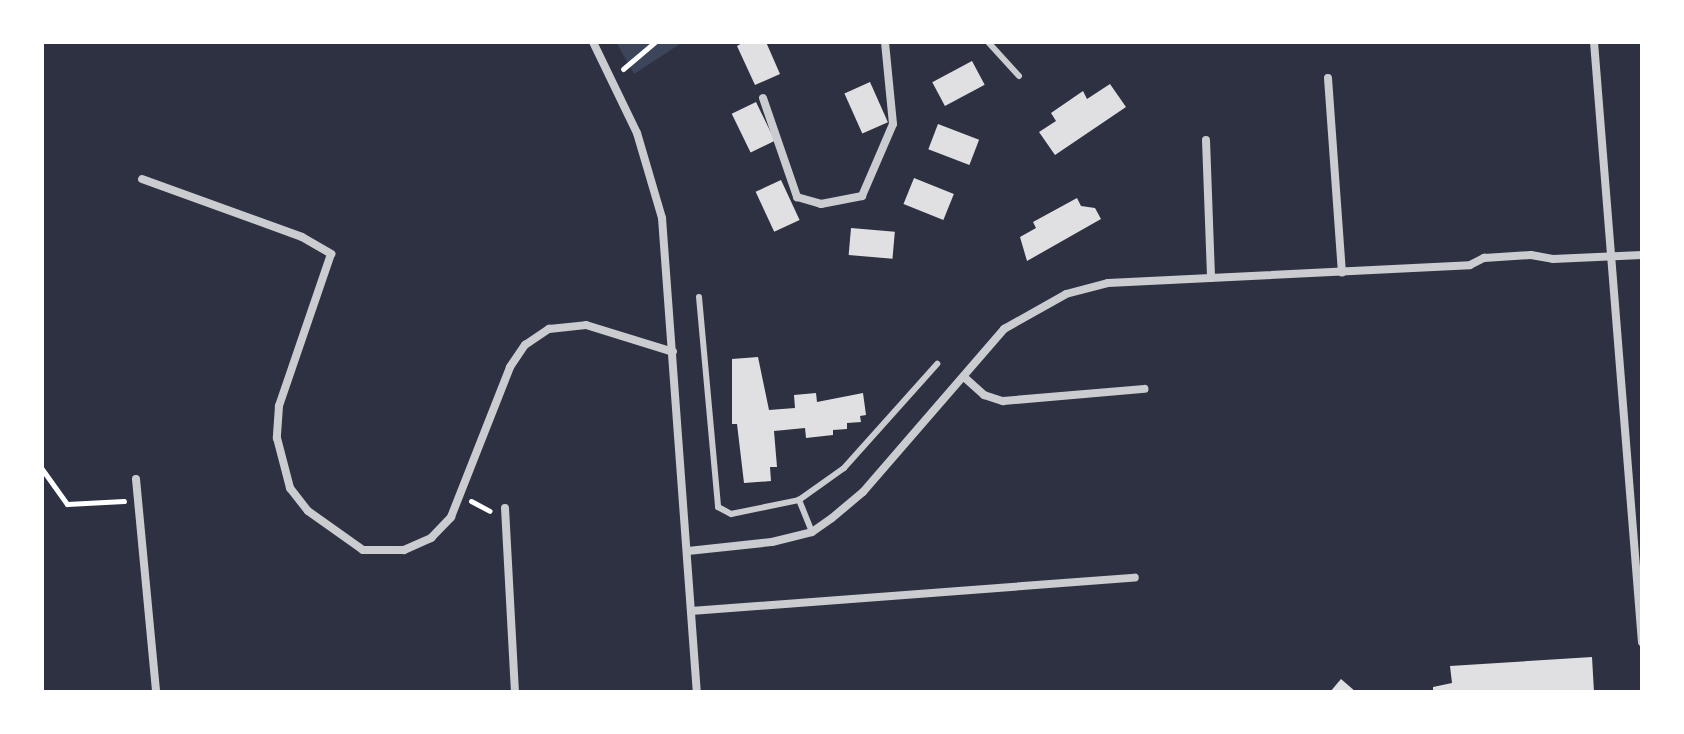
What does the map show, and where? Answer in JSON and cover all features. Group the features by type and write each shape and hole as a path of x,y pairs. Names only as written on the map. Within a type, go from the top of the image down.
{"street":[{"path":"593,42 637,133 662,218 697,692"},
{"path":"763,98 797,197 821,204 862,196 893,124 885,42"},
{"path":"1594,42 1642,642"},
{"path":"1328,78 1342,272"},
{"path":"1206,140 1211,278"},
{"path":"142,179 302,237 331,254 279,406 281,465 308,511 363,550 404,550 431,538 451,517 510,367 525,345 549,329 586,325 673,352"},
{"path":"688,551 812,532 863,492 1004,329 1066,294 1108,283 1470,265 1484,258 1531,255 1642,255"},
{"path":"964,377 984,395 1003,401 1144,389"},
{"path":"136,479 156,692"},
{"path":"505,508 515,692"},
{"path":"691,611 1135,578"}],"lane":[{"path":"988,42 1019,76"},
{"path":"699,297 718,507 731,514 799,500 844,468 937,364"},
{"path":"799,500 812,532"}],"path":[{"path":"612,77 655,42"},
{"path":"42,469 67,504 137,500"},
{"path":"460,496 490,509 488,532 507,535"}],"shaded area":[{"path":"616,42 683,42 634,74"}],"building":[{"path":"744,42 766,42 780,74 755,85 737,46"},
{"path":"972,61 985,85 945,106 932,82"},
{"path":"870,82 888,122 862,134 844,93"},
{"path":"1110,84 1126,107 1055,155 1039,132 1056,121 1051,113 1083,91 1087,99"},
{"path":"756,102 775,141 751,152 732,114"},
{"path":"938,124 979,140 969,165 928,149"},
{"path":"914,178 954,194 943,220 904,204"},
{"path":"781,180 800,220 774,232 756,192"},
{"path":"1077,198 1081,206 1095,208 1101,219 1027,261 1020,237 1036,228 1033,222"},
{"path":"851,228 895,232 892,259 849,255"},
{"path":"758,357 769,410 795,408 794,395 816,393 817,402 863,393 866,415 860,416 861,422 847,423 847,429 833,430 833,435 806,438 805,428 774,431 777,467 770,467 771,481 744,483 737,424 732,424 732,359"},
{"path":"1592,657 1594,692 1433,692 1433,687 1452,683 1450,666"},
{"path":"1341,679 1356,692 1330,692"}]}
